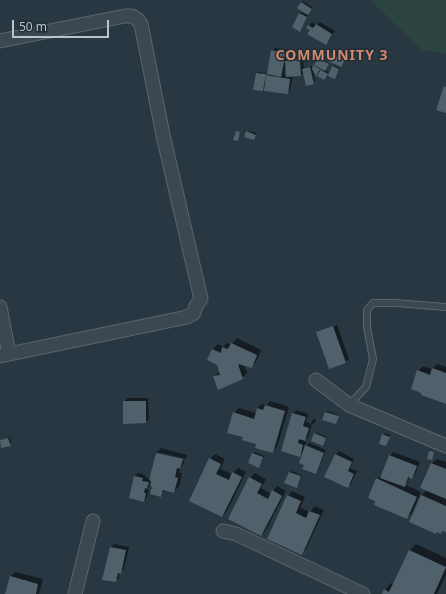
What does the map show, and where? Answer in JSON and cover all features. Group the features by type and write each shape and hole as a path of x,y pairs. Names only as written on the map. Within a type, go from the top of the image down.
{"street":[{"path":"0,41 125,16 132,16 141,24 163,135 201,299 196,306 194,313 187,317 5,355 0,307"},
{"path":"316,380 349,404 446,446"},
{"path":"74,594 93,521"},
{"path":"223,531 236,534 363,594"}],"lane":[{"path":"349,404 366,387 373,359 367,327 367,310 373,303 395,303 446,307"}],"green space":[{"path":"370,0 446,0 446,54 422,50"}],"building":[{"path":"301,2 312,9 308,15 297,8"},
{"path":"299,13 307,17 300,32 292,27"},
{"path":"316,24 332,34 326,45 307,34 310,30 306,28 308,25 313,28"},
{"path":"271,50 286,53 281,77 267,74"},
{"path":"332,53 345,59 341,67 328,61"},
{"path":"318,58 329,64 325,71 314,65"},
{"path":"300,60 301,76 286,77 285,61"},
{"path":"313,65 320,69 316,76 312,69"},
{"path":"332,66 339,69 335,79 328,76"},
{"path":"310,67 314,84 306,86 302,69"},
{"path":"321,70 328,74 324,80 317,76"},
{"path":"256,73 266,74 263,91 253,90"},
{"path":"266,75 290,79 288,94 264,91"},
{"path":"444,86 446,87 446,113 436,110"},
{"path":"236,131 240,132 238,141 233,140"},
{"path":"246,131 256,135 254,140 244,137"},
{"path":"333,326 346,363 329,369 316,332"},
{"path":"231,343 257,355 252,368 238,364 243,379 218,390 213,376 220,375 217,365 207,360 212,349 221,353 222,347 228,349"},
{"path":"432,368 446,373 446,404 421,395 421,393 411,389 417,370 430,375"},
{"path":"123,401 146,401 146,423 123,424"},
{"path":"265,405 285,411 273,453 255,448 256,444 242,440 243,437 227,433 233,412 254,419 257,408 263,410"},
{"path":"325,412 339,416 336,424 322,420"},
{"path":"292,413 306,417 303,426 309,428 305,441 299,439 298,443 303,445 300,457 281,451"},
{"path":"314,433 326,438 323,446 311,441"},
{"path":"382,434 390,437 386,446 379,444"},
{"path":"8,438 11,446 1,448 0,440"},
{"path":"305,445 324,453 316,474 302,469 304,465 299,463"},
{"path":"429,451 434,452 432,460 427,459"},
{"path":"156,453 183,459 180,469 177,468 175,477 178,478 174,493 163,490 161,497 150,494 152,486 150,486 151,481 149,480"},
{"path":"252,453 263,457 259,468 248,463"},
{"path":"335,454 352,462 348,471 354,474 348,488 324,477"},
{"path":"389,455 417,466 412,479 408,477 405,487 380,478"},
{"path":"209,458 221,464 216,474 229,480 232,472 242,477 222,517 189,501"},
{"path":"431,463 446,469 446,499 420,488"},
{"path":"289,472 301,476 297,488 284,483"},
{"path":"134,476 143,478 142,481 149,482 147,489 145,488 144,493 146,493 144,502 129,498"},
{"path":"249,477 262,484 257,493 268,499 272,490 282,496 261,536 228,519"},
{"path":"376,478 417,497 407,519 374,505 375,501 368,498"},
{"path":"287,495 301,501 296,513 306,518 309,511 320,515 302,555 267,539"},
{"path":"421,495 446,506 446,532 442,531 441,534 437,532 436,534 409,522"},
{"path":"110,547 126,550 121,574 118,573 116,582 102,580"},
{"path":"409,550 446,567 434,594 382,594 384,589 389,592"},
{"path":"10,576 38,584 36,594 5,594"}],"district":[{"name":"COMMUNITY 3","path":"332,56"}]}
